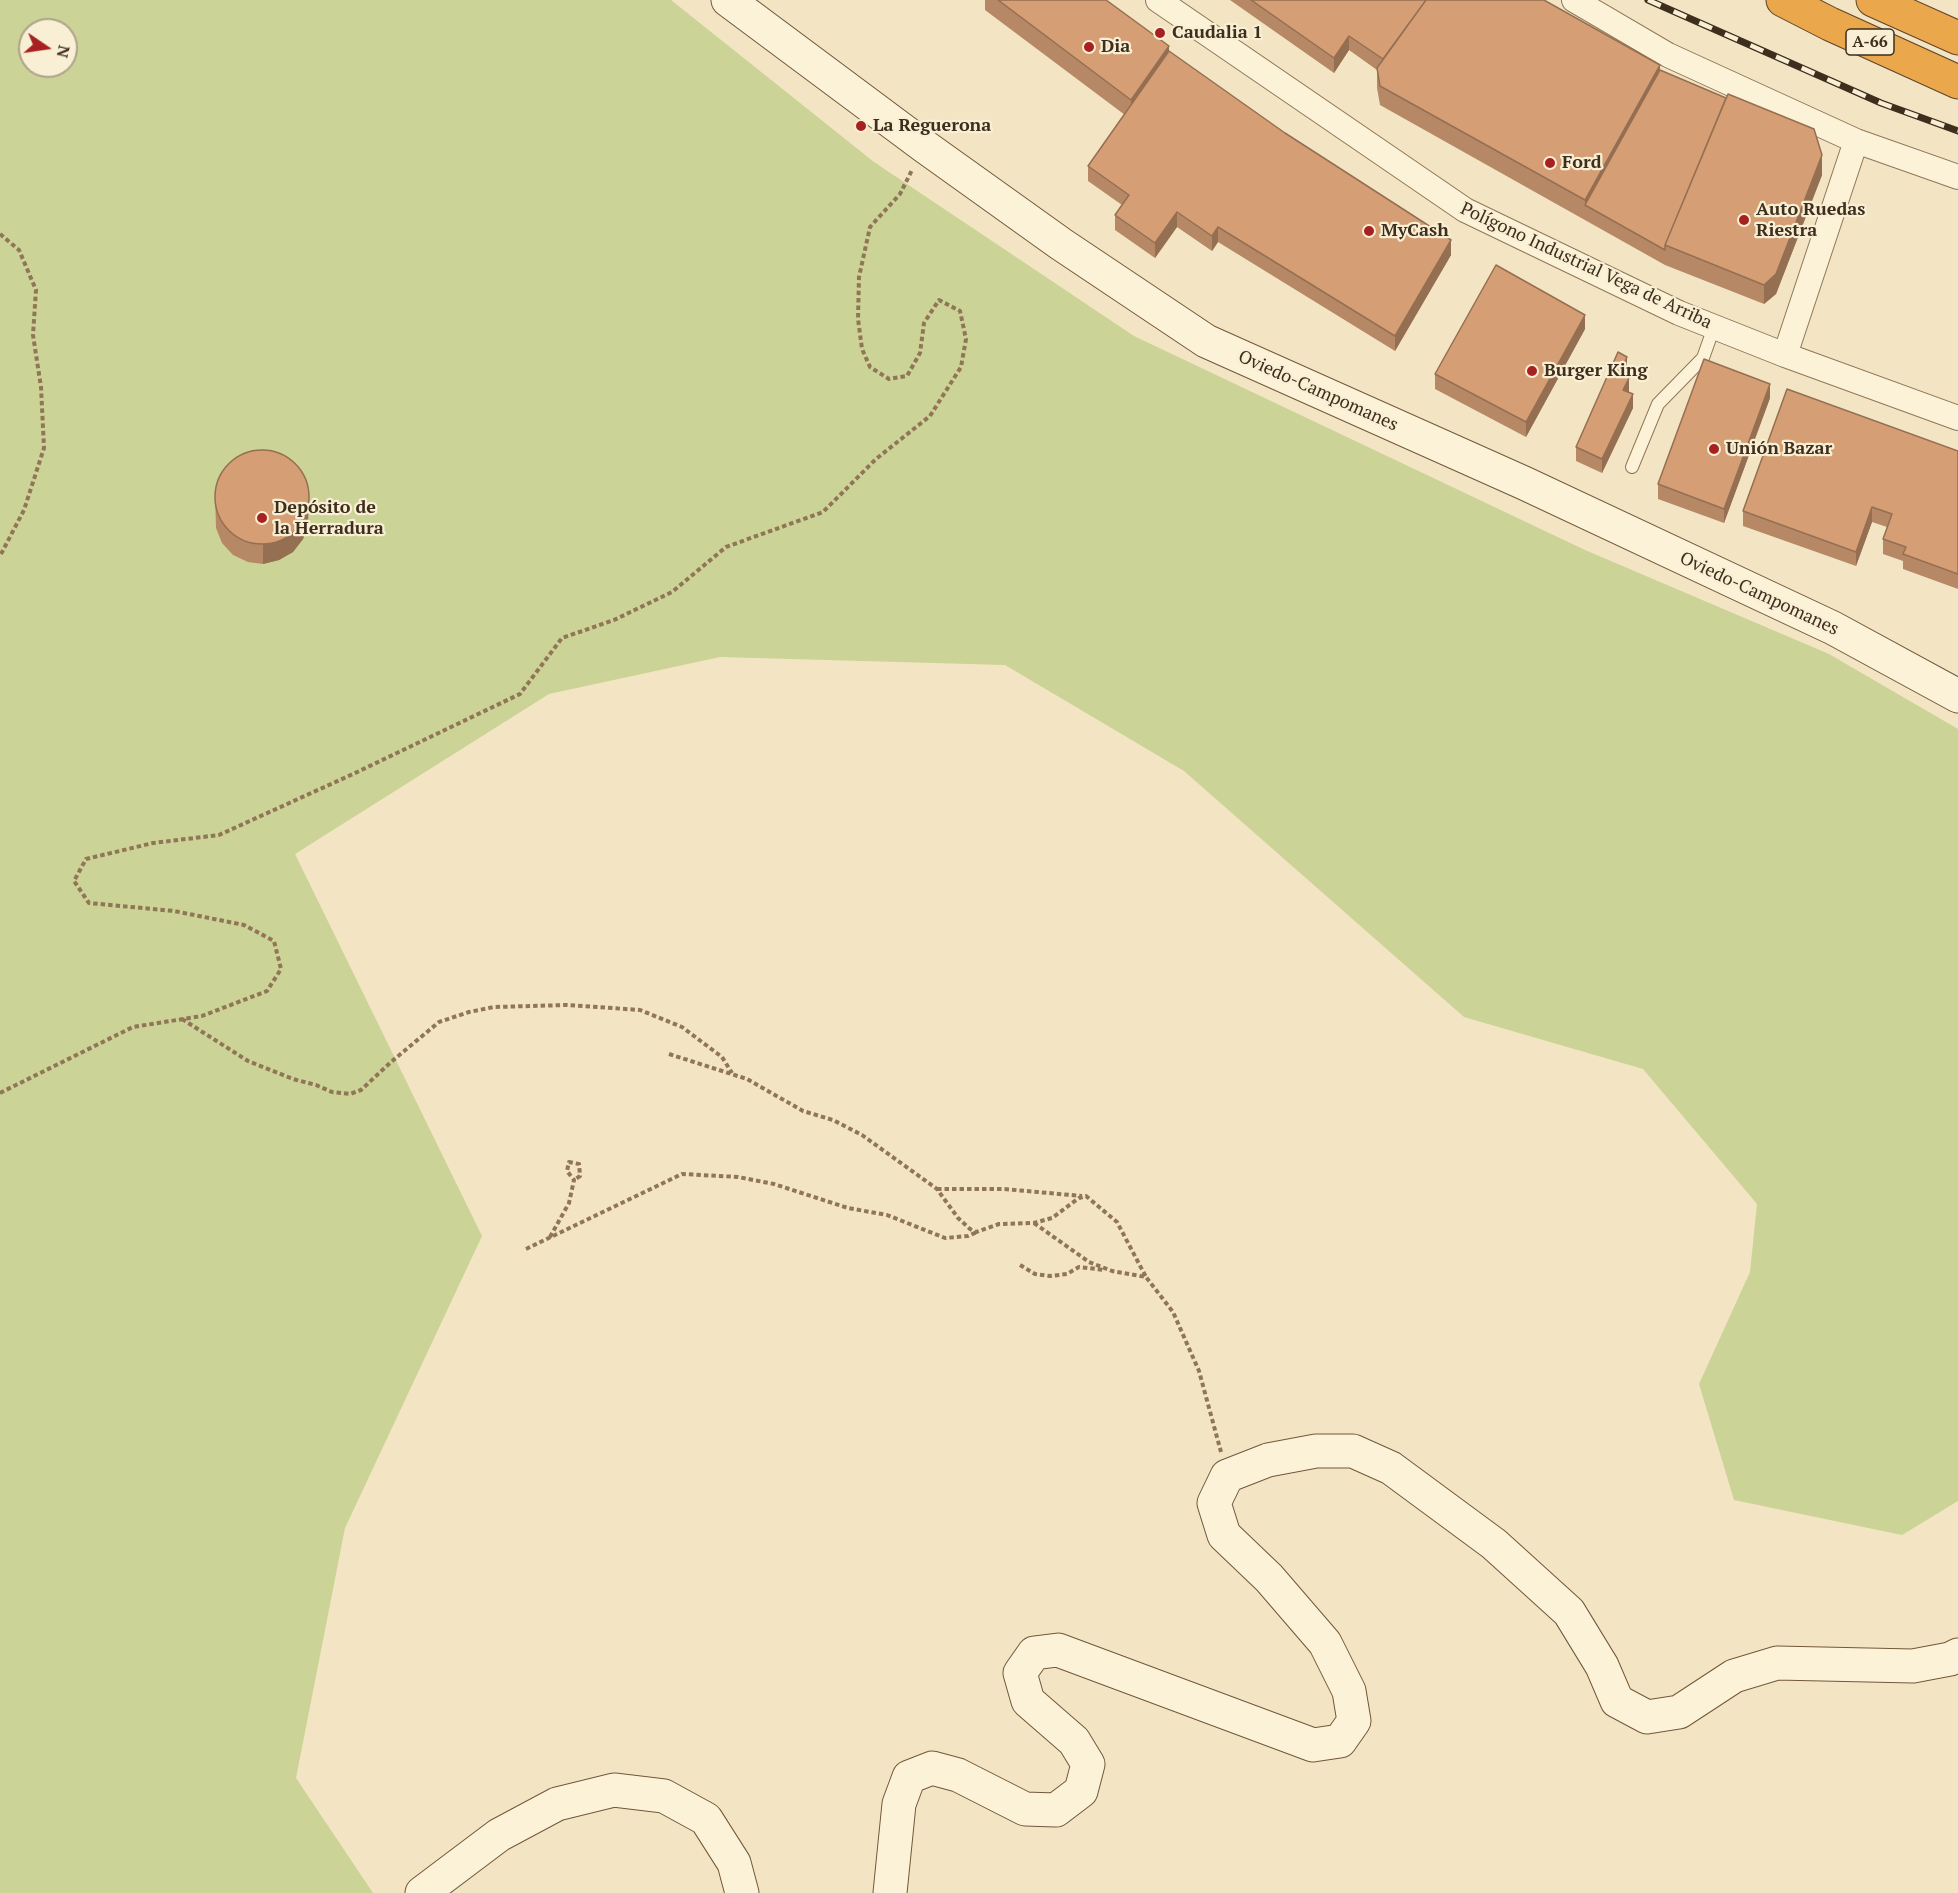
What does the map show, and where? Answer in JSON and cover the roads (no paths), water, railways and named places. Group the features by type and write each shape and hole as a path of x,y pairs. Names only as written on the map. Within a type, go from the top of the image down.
{"highway":[{"name":"A-66","path":"1783,0 1958,82"},
{"name":"A-66","path":"1874,0 1958,38"}],"street":[{"name":"Oviedo-Campomanes","path":"728,0 1060,244 1206,340 1524,483 1833,628 1958,696"},
{"name":"Polígono Industrial Vega de Arriba","path":"1158,0 1465,210 1678,313 1958,418"},
{"path":"1574,0 1668,55 1856,141 1958,177"},
{"path":"1785,355 1856,141"},
{"path":"890,1893 899,1804 909,1777 932,1768 958,1775 1025,1809 1056,1810 1081,1791 1088,1764 1074,1741 1028,1701 1020,1674 1034,1653 1058,1650 1313,1745 1340,1742 1354,1721 1348,1692 1325,1643 1269,1578 1224,1534 1214,1503 1227,1476 1268,1460 1316,1451 1353,1451 1391,1468 1494,1544 1569,1612 1602,1666 1617,1701 1647,1717 1679,1712 1734,1676 1777,1663 1913,1666 1950,1659 1958,1655"},
{"path":"422,1893 499,1835 557,1804 614,1790 664,1796 706,1819 734,1863 742,1893"}],"lane":[{"path":"1632,467 1658,404 1703,358 1714,327"}],"railway":[{"path":"1648,0 1881,103 1958,131"}],"place":[{"name":"Caudalia 1","path":"1160,33"},
{"name":"Dia","path":"1089,47"},
{"name":"La Reguerona","path":"861,126"},
{"name":"Ford","path":"1550,163"},
{"name":"Auto Ruedas Riestra","path":"1744,220"},
{"name":"MyCash","path":"1369,231"},
{"name":"Burger King","path":"1532,371"},
{"name":"Unión Bazar","path":"1714,449"},
{"name":"Depósito de la Herradura","path":"262,518"}]}
